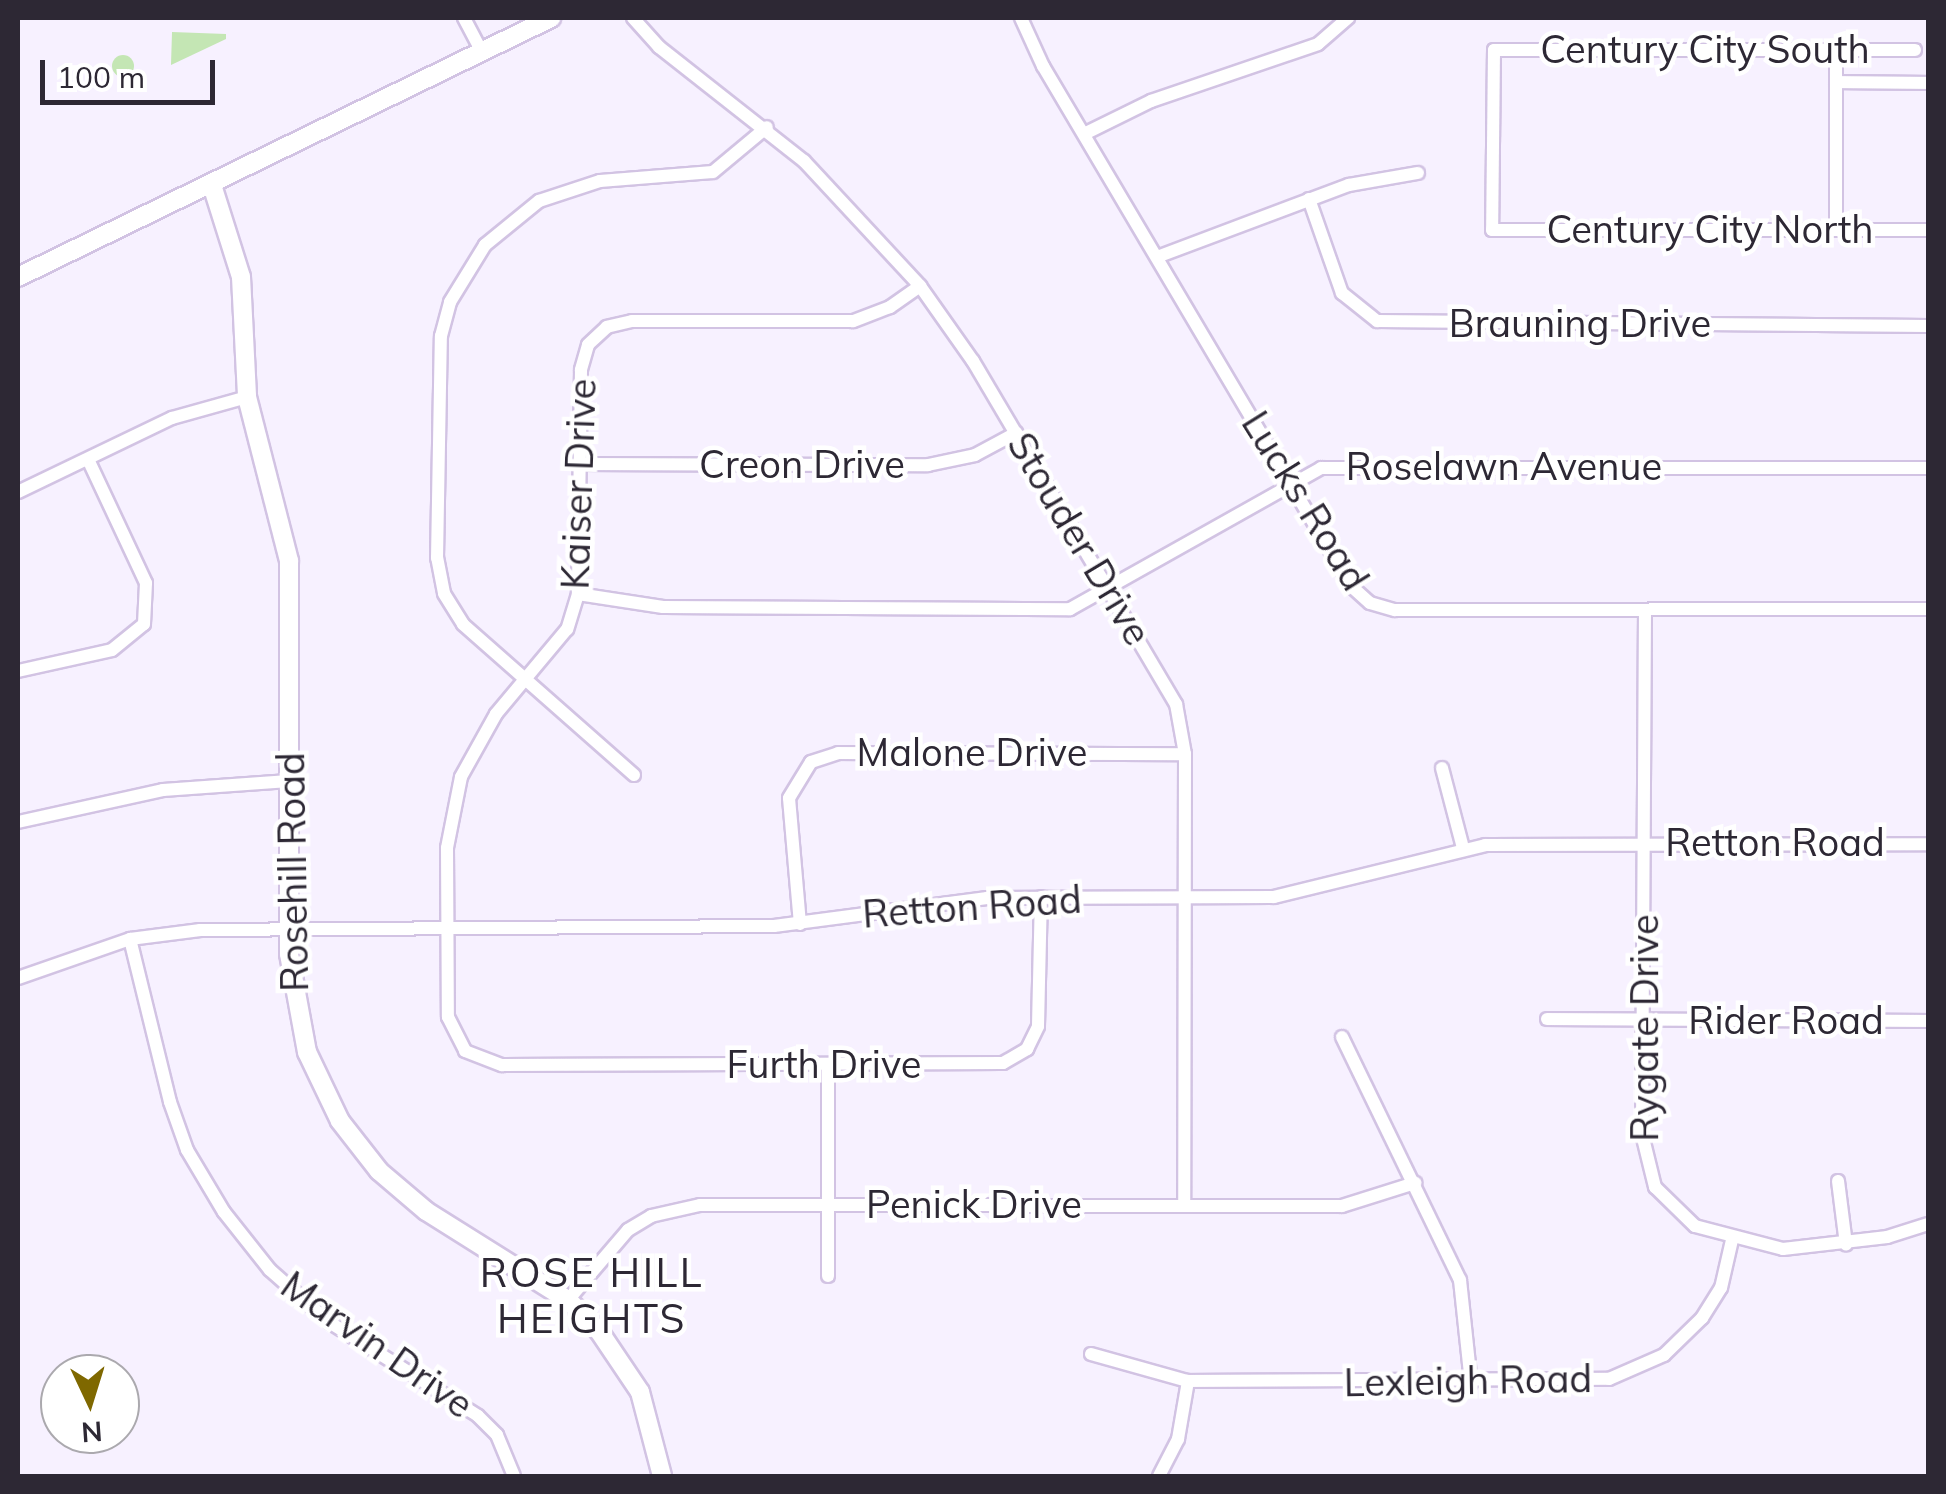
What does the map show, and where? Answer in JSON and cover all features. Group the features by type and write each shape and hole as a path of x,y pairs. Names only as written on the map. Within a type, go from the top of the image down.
{"street":[{"path":"464,18 483,54"},
{"path":"18,276 551,18"},
{"name":"Stouder Drive","path":"633,18 659,47 767,127 844,198 920,286 1016,433 1176,704 1186,754 1184,1206"},
{"name":"Lucks Road","path":"1021,18 1084,134 1290,484 1351,586 1370,603 1395,610 1928,610"},
{"path":"1084,134 1151,101 1318,44 1348,18"},
{"name":"Century City South","path":"1492,230 1494,50 1915,50"},
{"path":"1836,51 1836,230"},
{"name":"Century City South","path":"1836,82 1928,82"},
{"path":"634,775 463,624 439,576 438,369 450,302 486,244 539,201 600,181 714,172 767,127"},
{"path":"1157,257 1309,199 1418,173"},
{"name":"Rosehill Road","path":"212,185 241,277 246,398 290,561 289,926 303,1041 358,1149 426,1211 568,1300 628,1370 654,1430 662,1476"},
{"name":"Brauning Drive","path":"1309,199 1342,293 1376,321 1928,326"},
{"name":"Century City North","path":"1492,230 1928,230"},
{"name":"Kaiser Drive","path":"464,1051 448,1017 447,848 461,777 496,714 567,629 578,594 580,370 588,346 607,328 632,320 853,321 890,308 920,286"},
{"path":"18,492 172,418 246,398"},
{"name":"Creon Drive","path":"580,464 928,466 975,455 1016,433"},
{"path":"18,671 112,650 144,624 146,582 88,459"},
{"name":"Roselawn Avenue","path":"578,594 663,607 1056,610 1110,590 1290,484 1333,466 1928,468"},
{"name":"Rygate Drive","path":"1645,610 1644,1153 1664,1202 1695,1226 1732,1240"},
{"name":"Malone Drive","path":"800,924 789,798 811,762 838,753 1186,754"},
{"path":"1442,768 1463,848"},
{"path":"18,822 163,790 290,782"},
{"name":"Retton Road","path":"18,978 130,940 289,926 800,924 955,901 1283,896 1463,848 1646,843 1928,844"},
{"name":"Furth Drive","path":"464,1051 502,1066 990,1065 1027,1049 1040,1011 1041,897"},
{"name":"Marvin Drive","path":"130,940 170,1102 187,1150 224,1212 270,1270 329,1322 478,1416 497,1435 514,1476"},
{"name":"Rider Road","path":"1548,1019 1928,1022"},
{"path":"1342,1036 1460,1280 1471,1383"},
{"path":"828,1065 828,1276"},
{"path":"1838,1181 1846,1244"},
{"name":"Penick Drive","path":"568,1300 610,1245 651,1216 700,1205 1363,1204 1414,1183"},
{"path":"1732,1240 1783,1248 1846,1244 1928,1224"},
{"name":"Lexleigh Road","path":"1091,1354 1188,1381 1471,1383 1609,1379 1649,1363 1702,1318 1720,1288 1732,1240"},
{"path":"1159,1476 1178,1439 1188,1381"}],"green space":[{"path":"172,32 226,34 226,39 171,65"},
{"path":"123,55 131,58 131,74 123,77 115,74 112,66 115,58"}],"district":[{"name":"ROSE HILL HEIGHTS","path":"592,1295"}]}
